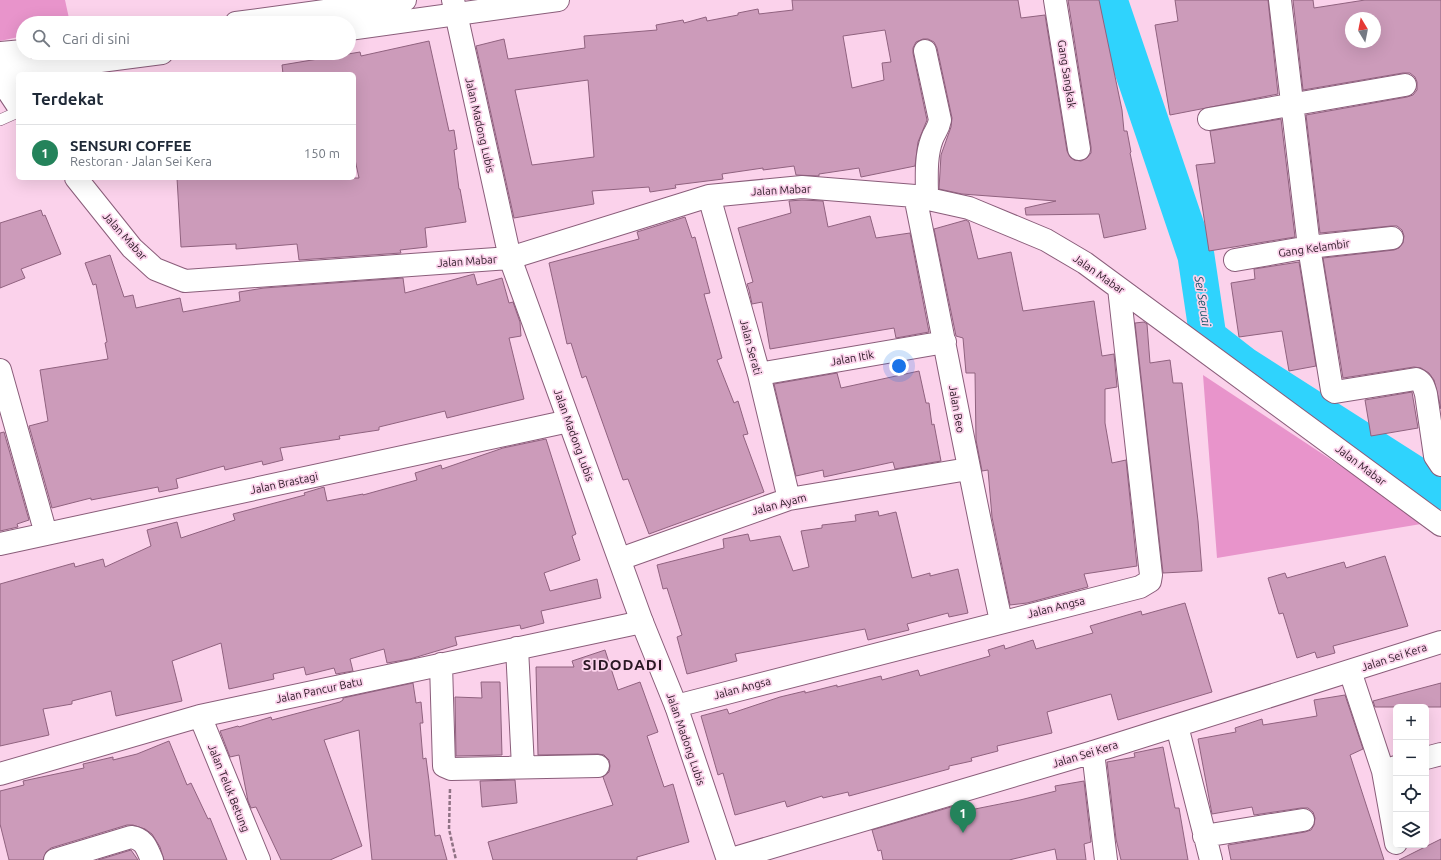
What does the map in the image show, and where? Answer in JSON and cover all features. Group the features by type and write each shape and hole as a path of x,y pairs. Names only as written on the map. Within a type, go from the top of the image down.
{"street":[{"path":"271,16 326,5 405,0"},
{"path":"356,28 454,7 558,0"},
{"name":"Gang Sangkak","path":"1054,0 1079,149"},
{"path":"1280,0 1309,247 1332,390 1335,392 1416,379 1420,381 1425,389 1436,456 1441,464"},
{"name":"Jalan Madong Lubis","path":"454,7 510,258 642,622 676,706 728,860"},
{"name":"Jalan Beo","path":"925,51 940,120 938,130 932,138 921,197 968,469 1001,621"},
{"path":"0,54 16,52"},
{"path":"0,74 108,60"},
{"path":"0,80 16,103"},
{"path":"1209,119 1405,84"},
{"name":"Jalan Mabar","path":"78,180 132,248 155,269 186,281 510,258 710,196 802,187 921,197 969,208 1046,240 1085,263 1441,525"},
{"name":"Jalan Serati","path":"710,196 759,374 789,499"},
{"name":"Gang Kelambir","path":"1235,260 1309,247 1392,238"},
{"name":"Jalan Angsa","path":"676,706 1001,621 1140,587 1150,581 1151,575 1119,288"},
{"name":"Jalan Itik","path":"759,374 945,342"},
{"path":"0,370 46,534"},
{"name":"Jalan Brastagi","path":"0,544 569,421"},
{"name":"Jalan Ayam","path":"620,559 789,499 968,469"},
{"name":"Jalan Pancur Batu","path":"0,774 200,716 642,622"},
{"name":"Jalan Sei Kera","path":"728,860 1093,752 1441,642"},
{"path":"517,648 523,767"},
{"path":"440,664 444,766 451,769 598,766"},
{"path":"1350,671 1389,769 1393,812"},
{"name":"Jalan Teluk Betung","path":"200,716 260,860"},
{"path":"1177,726 1211,860"},
{"path":"1093,752 1106,860"},
{"path":"1429,757 1441,754"},
{"path":"1204,836 1303,820"},
{"path":"55,860 131,837 139,838 145,844 152,860"},
{"path":"1397,848 1401,860"}],"lane":[{"path":"0,120 16,113"}],"path":[{"path":"451,769 449,829 456,860"}],"shaded area":[{"path":"0,0 65,0 68,16 16,16 16,38 0,41"},
{"path":"1203,375 1427,523 1217,558"}],"building":[{"path":"792,0 1018,0 1021,18 1045,15 1067,151 1070,157 1074,160 1081,161 1087,158 1091,153 1091,147 1068,0 1099,0 1122,110 1124,131 1127,131 1130,153 1146,229 1104,238 1099,214 1026,215 1025,208 1056,201 962,194 939,189 941,155 951,127 952,118 937,48 934,42 928,39 923,39 916,42 913,48 927,120 918,142 915,166 861,177 859,168 819,174 819,176 796,175 794,166 763,170 763,168 722,174 723,179 675,185 676,188 650,192 649,187 592,191 594,204 514,218 476,46 504,39 508,59 585,48 584,36 657,30 656,25 683,20 684,23 706,17 707,21 738,15 738,13 758,9 759,14 793,10","holes":["885,30 891,62 882,63 884,80 852,88 843,36","588,80 594,157 532,165 515,90"]},
{"path":"1175,0 1268,0 1278,94 1170,115 1155,25 1178,21"},
{"path":"1293,0 1313,0 1314,8 1365,0 1441,0 1441,409 1434,380 1429,373 1421,368 1414,367 1343,378 1323,258 1394,250 1399,248 1403,243 1404,236 1402,230 1397,226 1320,233 1306,115 1413,95 1417,90 1417,82 1415,77 1410,73 1303,90"},
{"path":"429,41 449,131 454,130 457,149 454,150 459,189 466,222 425,228 427,247 400,250 401,253 299,260 297,244 236,249 236,244 181,247 177,180 356,180 356,178 359,178 356,164 356,72 283,72 282,65 312,60 356,60 356,53 360,52 361,56"},
{"path":"1281,119 1295,237 1209,251 1196,165 1215,163 1210,131"},
{"path":"789,201 823,201 828,227 870,216 876,238 910,233 929,332 896,338 894,328 770,349 762,302 752,304 747,284 753,282 738,228 791,213"},
{"path":"41,210 43,216 45,215 61,254 21,269 25,278 0,288 0,223"},
{"path":"685,217 692,238 695,237 710,293 704,294 722,358 717,360 734,403 738,401 748,434 743,435 764,492 649,534 628,479 623,480 586,376 582,378 571,343 567,344 549,263 639,239 637,232"},
{"path":"966,220 969,222 978,259 1011,252 1023,311 1094,301 1102,356 1114,354 1117,387 1105,389 1105,423 1112,463 1126,460 1137,566 1084,574 1088,587 1027,603 1010,605 992,517 988,470 982,471 976,440 975,373 966,373 963,338 956,336 934,229"},
{"path":"110,255 124,297 133,295 136,308 180,298 183,312 240,301 239,292 264,288 403,278 405,293 474,274 477,285 502,278 509,303 513,302 520,322 521,336 509,338 524,399 447,418 445,411 379,427 379,430 339,436 340,439 280,448 283,460 263,465 262,461 225,470 224,466 176,479 178,488 159,492 158,487 91,500 91,498 52,508 29,426 48,421 40,370 108,359 105,343 107,342 96,284 93,285 85,263"},
{"path":"1299,262 1316,366 1289,371 1282,331 1239,337 1231,283 1255,279 1254,269"},
{"path":"1144,322 1147,324 1150,363 1170,360 1173,383 1182,383 1198,521 1202,571 1163,573 1135,323"},
{"path":"919,371 926,403 929,403 932,425 934,424 941,461 895,469 893,462 824,477 823,470 796,476 774,384 837,373 841,388"},
{"path":"1412,392 1418,428 1371,436 1365,400"},
{"path":"4,432 29,520 17,524 18,527 0,531 0,433"},
{"path":"546,439 576,534 572,536 580,560 544,573 550,591 597,579 601,598 541,611 544,623 521,629 520,625 455,637 457,645 410,659 387,663 384,649 350,659 353,671 336,674 334,668 306,675 304,667 273,674 274,679 229,689 221,643 172,661 182,701 116,716 111,691 72,701 72,704 43,709 49,735 0,746 0,584 74,563 75,567 103,559 105,567 151,546 147,530 177,522 181,538 235,520 233,514 305,495 304,493 324,487 327,501 363,495 417,480 415,473 441,465 442,469 503,448"},
{"path":"878,511 879,516 896,512 912,578 930,573 930,576 958,569 968,613 949,617 948,613 907,624 909,630 868,640 865,629 735,654 737,661 687,674 677,637 682,635 667,588 663,589 657,565 724,548 723,539 748,534 750,541 780,536 793,571 809,567 801,531 822,528 822,525 856,521 855,515"},
{"path":"1385,556 1408,626 1333,646 1335,653 1317,658 1315,652 1297,658 1283,613 1279,614 1268,578 1285,573 1287,578 1344,562 1346,568"},
{"path":"1185,603 1212,692 1118,720 1111,694 1047,712 1052,733 997,746 998,751 971,758 972,761 949,766 949,769 849,796 848,792 823,798 822,796 787,807 785,801 735,815 723,773 718,775 701,716 727,709 729,714 780,697 805,691 805,693 837,685 837,687 881,676 882,680 918,670 920,676 990,656 988,650 1004,645 1005,649 1033,640 1036,649 1093,633 1090,626 1141,611 1142,615"},
{"path":"605,650 618,690 640,682 658,732 647,736 664,787 673,784 689,842 637,857 637,860 493,860 488,842 613,805 603,777 609,772 610,766 609,760 604,755 538,755 536,667 574,667 572,661"},
{"path":"481,682 500,682 502,755 456,756 455,697 482,698"},
{"path":"413,683 416,703 421,702 423,723 420,723 423,759 426,758 435,836 440,835 447,860 372,860 359,730 324,740 362,846 330,860 281,860 256,807 251,808 248,801 239,755 230,757 220,731 271,717 272,720 340,702 343,698"},
{"path":"1441,683 1441,707 1429,707 1429,704 1393,704 1393,707 1375,707 1373,701"},
{"path":"1345,695 1363,749 1350,755 1384,860 1231,860 1228,845 1305,832 1311,830 1314,825 1315,818 1313,812 1308,808 1254,815 1252,807 1212,814 1198,739 1236,732 1235,728 1262,719 1263,725 1317,716 1314,700"},
{"path":"169,741 187,785 191,783 208,819 210,818 227,860 164,860 160,847 152,834 145,829 133,825 127,825 51,848 46,852 43,860 9,860 0,824 0,791 24,785 23,781 84,768 83,764 113,757 113,760 137,754"},
{"path":"1163,747 1175,808 1179,808 1188,860 1121,860 1116,839 1107,762 1135,757 1134,753"},
{"path":"515,780 517,803 482,807 480,781"},
{"path":"1084,781 1091,842 1084,844 1086,860 1057,860 1055,849 1009,860 883,860 881,850 878,851 872,830 968,802 970,810 1056,791 1055,786"},
{"path":"1441,839 1441,860 1399,860 1423,848 1429,848 1429,845"},
{"path":"131,850 138,860 98,860"}],"waterway":[{"name":"Sei Seruai","path":"1109,0 1196,256 1208,337 1244,365 1441,491"}],"place":[{"name":"SENSURI COFFEE","path":"963,833"}],"district":[{"name":"SIDODADI","path":"623,664"}]}
